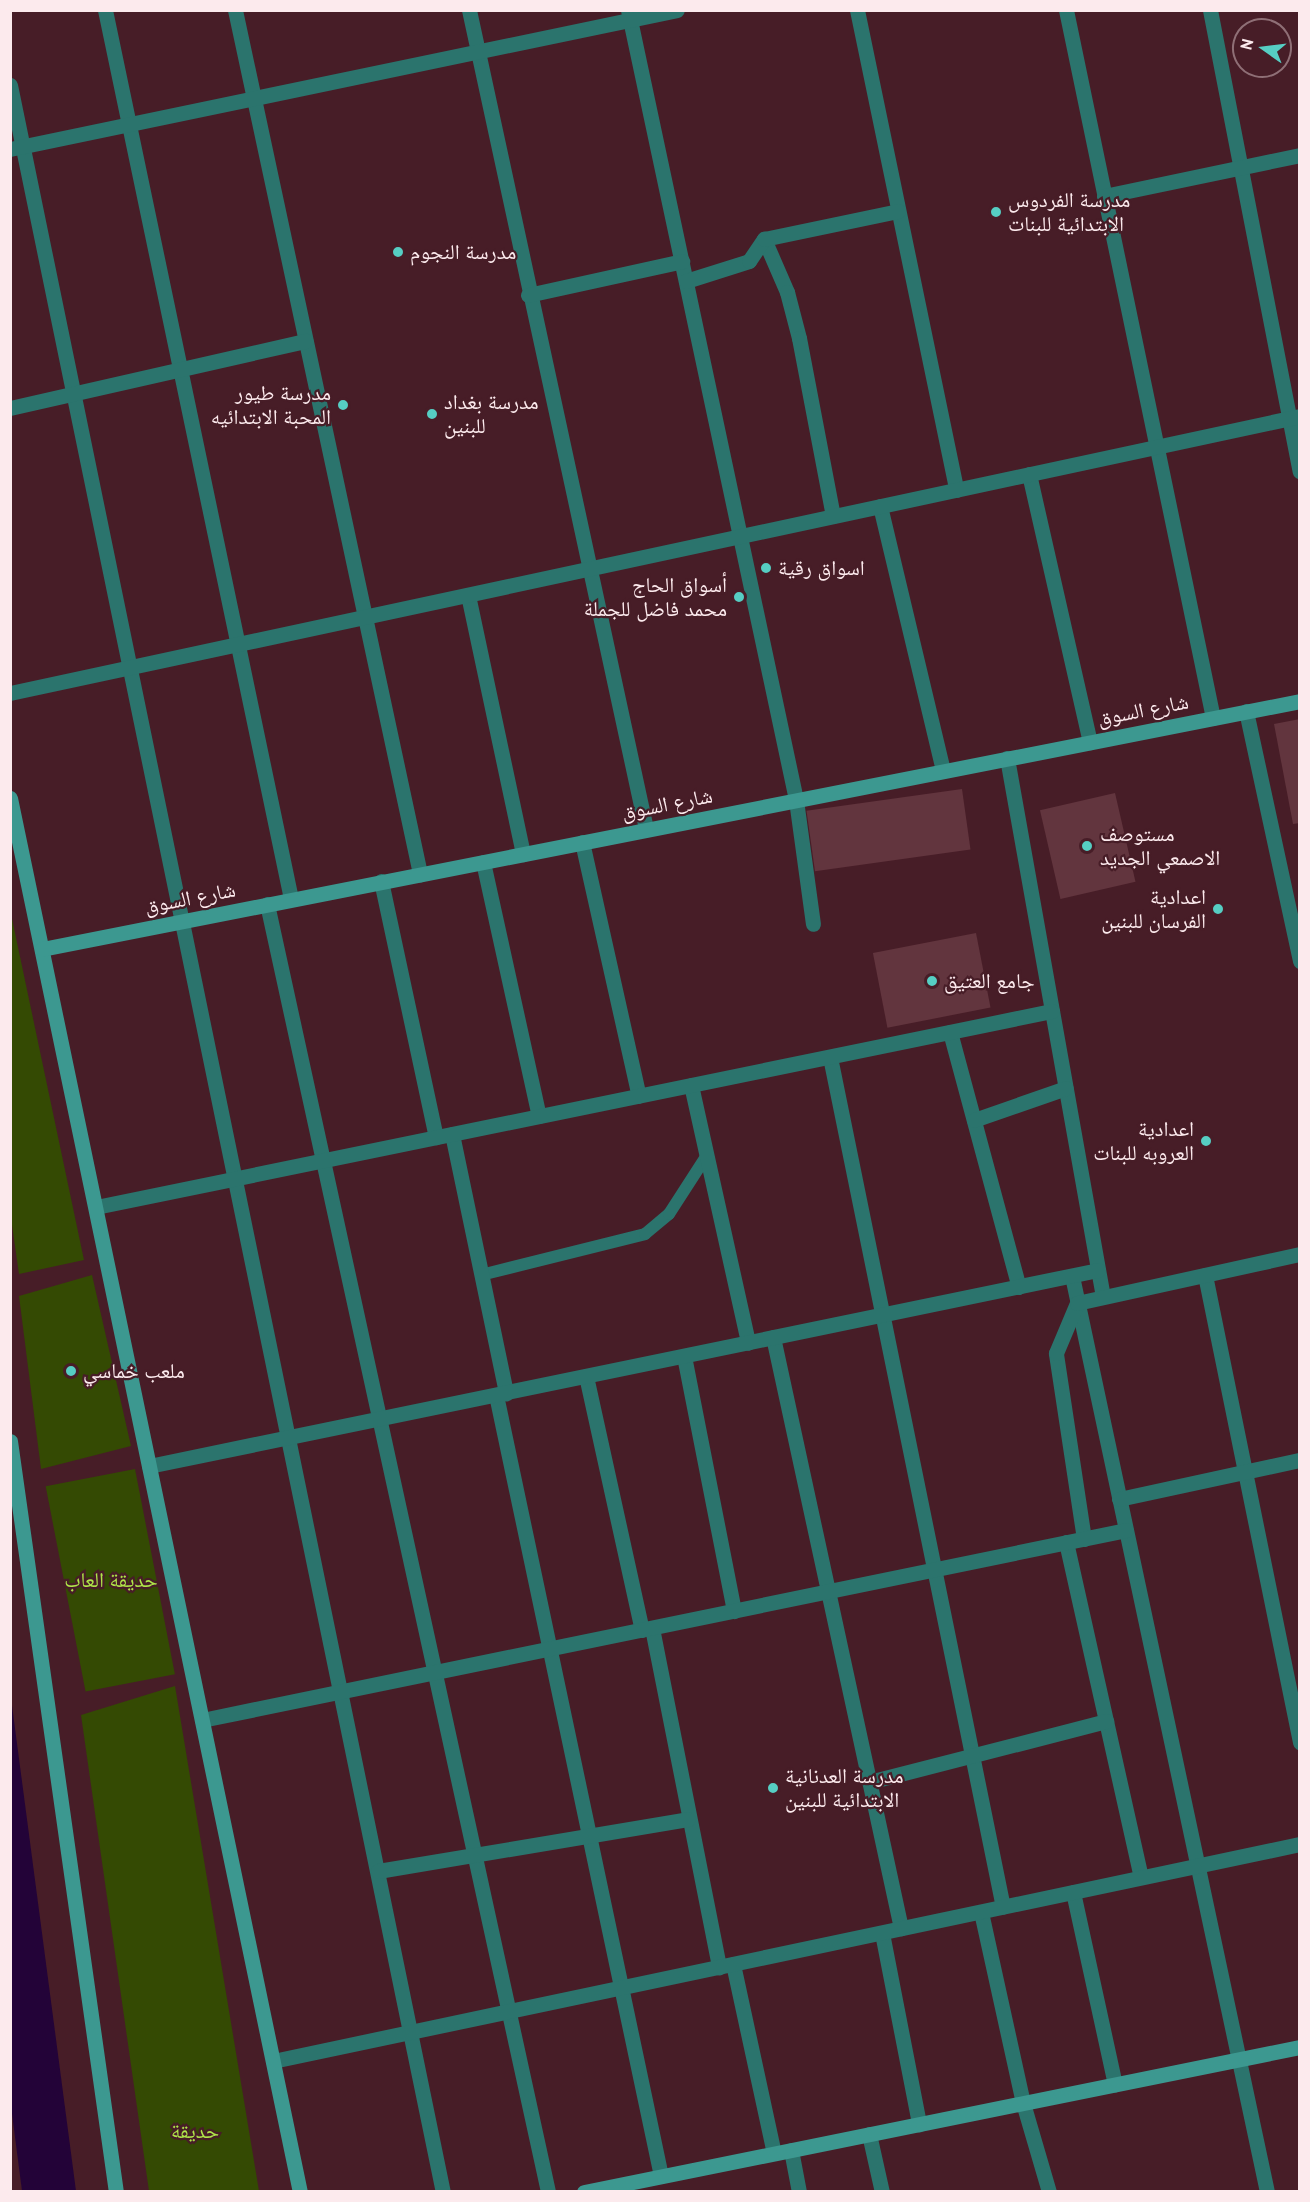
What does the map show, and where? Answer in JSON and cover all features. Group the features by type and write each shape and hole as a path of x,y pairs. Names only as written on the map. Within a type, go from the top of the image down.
{"street":[{"path":"105,10 291,899"},
{"path":"235,10 420,874"},
{"path":"469,10 586,569 646,829"},
{"path":"17,148 254,98 477,55 629,15 677,10"},
{"path":"857,10 956,490"},
{"path":"1066,10 1213,718"},
{"path":"1210,10 1240,167 1294,417 1299,471"},
{"path":"629,15 796,800 813,924"},
{"path":"10,85 17,148 74,394 443,2192"},
{"path":"1104,196 1299,155"},
{"path":"686,281 749,261 764,239 898,211"},
{"path":"764,239 787,292 799,338 833,516"},
{"path":"528,295 682,261"},
{"path":"10,408 305,341"},
{"path":"10,693 1294,417"},
{"path":"1029,474 1090,742"},
{"path":"880,506 943,771"},
{"path":"468,595 523,854"},
{"name":"شارع السوق","path":"42,949 1299,700"},
{"path":"1246,711 1299,961"},
{"path":"1007,758 1103,1297"},
{"path":"10,798 300,2192"},
{"path":"582,842 639,1096"},
{"path":"483,862 539,1116"},
{"path":"381,881 436,1137"},
{"path":"267,904 548,2192"},
{"path":"96,1207 1052,1011"},
{"path":"950,1032 1019,1287"},
{"path":"830,1057 1003,1907"},
{"path":"692,1085 748,1342"},
{"path":"974,1120 1066,1088"},
{"path":"452,1134 481,1275 548,1649 590,1835 620,1988 661,2176"},
{"path":"1077,1303 1299,1254"},
{"path":"149,1466 1098,1270"},
{"path":"1205,1275 1299,1742"},
{"path":"1072,1276 1268,2192"},
{"path":"1077,1303 1056,1353 1084,1539"},
{"path":"773,1337 826,1592 901,1928"},
{"path":"684,1356 734,1611"},
{"path":"586,1376 647,1629 688,1819 774,2153"},
{"path":"10,1441 116,2192"},
{"path":"1119,1499 1299,1460"},
{"path":"202,1720 1126,1530"},
{"path":"1066,1542 1141,1877"},
{"path":"868,1782 1106,1721"},
{"path":"378,1871 688,1819"},
{"path":"273,2061 1299,1844"},
{"path":"1073,1892 1115,2084"},
{"path":"981,1911 1023,2103 1049,2192"},
{"path":"882,1933 919,2124"},
{"path":"592,2191 1299,2047"},
{"path":"869,2134 882,2192"},
{"path":"791,2150 799,2192"}],"lane":[{"path":"481,1275 645,1234 669,1214 707,1155"}],"green space":[{"path":"11,914 84,1260 19,1274 10,1211"},
{"name":"ملعب خماسي","path":"92,1275 131,1446 41,1469 19,1296"},
{"name":"حديقة العاب","path":"135,1469 175,1674 86,1692 46,1486"},
{"name":"حديقة","path":"175,1686 259,2191 149,2191 81,1715"}],"shaded area":[{"path":"10,1698 76,2191 22,2191 11,2106"}],"building":[{"path":"1300,719 1300,823 1293,824 1274,724"},
{"path":"962,789 970,849 815,871 807,811"},
{"name":"مستوصف الاصمعي الجديد","path":"1115,793 1135,882 1060,899 1040,810"},
{"name":"جامع العتيق","path":"976,933 991,1008 887,1028 873,953"}],"place":[{"name":"مدرسة الفردوس الابتدائية للبنات","path":"996,212"},
{"name":"مدرسة النجوم","path":"398,252"},
{"name":"مدرسة طيور المحبة الابتدائيه","path":"343,405"},
{"name":"مدرسة بغداد للبنين","path":"432,414"},
{"name":"اسواق رقية","path":"766,568"},
{"name":"أسواق الحاج محمد فاضل للجملة","path":"739,597"},
{"name":"مستوصف الاصمعي الجديد","path":"1087,846"},
{"name":"اعدادية الفرسان للبنين","path":"1218,909"},
{"name":"جامع العتيق","path":"932,981"},
{"name":"اعدادية العروبه للبنات","path":"1206,1141"},
{"name":"ملعب خماسي","path":"71,1371"},
{"name":"مدرسة العدنانية الابتدائية للبنين","path":"773,1788"}]}
